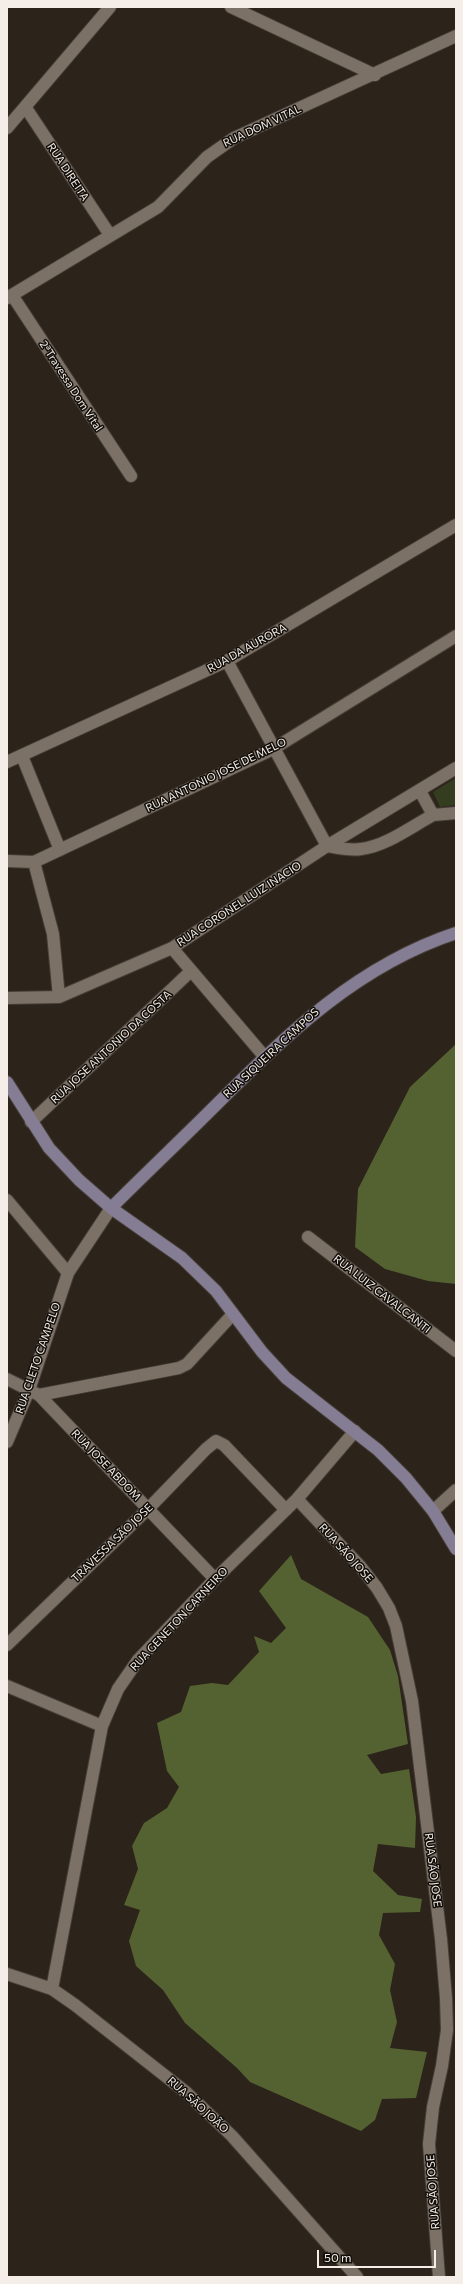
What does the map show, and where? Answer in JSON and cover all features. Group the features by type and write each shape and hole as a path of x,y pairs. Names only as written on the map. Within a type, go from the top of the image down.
{"main road":[{"name":"RUA SIQUEIRA CAMPOS","path":"111,1208 264,1056 313,1013 362,979 426,943 456,933"},
{"path":"7,1082 30,1122 49,1148 79,1180 111,1208 182,1258 216,1291 262,1352 286,1378 355,1432 406,1478 433,1511 456,1549"}],"street":[{"path":"7,128 26,108 110,7"},
{"path":"231,7 375,74"},
{"name":"RUA DOM VITAL","path":"9,297 158,207 219,147 234,138 456,36"},
{"name":"RUA DIREITA","path":"26,108 110,236"},
{"name":"2ªTravessa Dom Vital","path":"9,297 131,476"},
{"name":"RUA DA AURORA","path":"7,762 227,661 456,525"},
{"name":"RUA ANTONIO JOSE DE MELO","path":"7,861 34,862 274,749 456,636"},
{"path":"227,661 327,846 348,850 378,845 434,815 456,813"},
{"path":"22,756 60,850"},
{"name":"RUA CORONEL LUIZ INACIO","path":"7,998 59,997 172,948 327,846 456,768"},
{"path":"420,791 434,815"},
{"path":"34,862 53,934 59,997"},
{"path":"172,948 264,1056"},
{"name":"RUA JOSE ANTONIO DA COSTA","path":"30,1122 191,971"},
{"path":"7,1200 68,1273"},
{"name":"RUA CLETO CAMPELO","path":"7,1442 34,1392 68,1273 111,1208"},
{"name":"RUA LUIZ CAVALCANTI","path":"308,1237 456,1352"},
{"path":"34,1392 179,1368 187,1364 233,1314"},
{"name":"RUA JOSE ABDOM","path":"7,1379 34,1392 215,1579"},
{"name":"RUA GENETON CARNEIRO","path":"52,1989 102,1726 118,1689 138,1660 215,1579 297,1499 355,1432"},
{"name":"TRAVESSA SÃO JOSE","path":"7,1645 148,1509 206,1449 216,1441 224,1445 286,1510"},
{"path":"433,1511 456,1490"},
{"name":"RUA SÃO JOSE","path":"297,1499 360,1566 377,1588 389,1608 396,1626 412,1701 441,1939 446,1998 446,2037 442,2066 433,2107 429,2144 439,2277"},
{"path":"7,1686 102,1726"},
{"name":"RUA SÃO JOÃO","path":"7,1974 52,1989 187,2093 227,2130 357,2277"}],"green space":[{"path":"456,778 456,805 440,807 433,792"},
{"path":"456,1044 456,1284 428,1281 385,1269 355,1247 358,1189 410,1087"},
{"path":"291,1555 301,1579 368,1617 390,1650 398,1676 408,1744 367,1755 381,1774 409,1769 416,1817 415,1848 378,1844 373,1871 398,1895 422,1899 420,1912 383,1913 379,1935 395,1964 390,1990 397,2022 390,2048 427,2052 416,2098 382,2099 375,2120 361,2131 250,2082 237,2068 185,2023 163,1990 136,1966 129,1941 140,1910 124,1905 138,1869 132,1846 144,1823 167,1808 179,1787 167,1771 157,1723 181,1712 190,1686 212,1683 228,1685 259,1652 254,1636 271,1643 286,1628 259,1591"}]}
